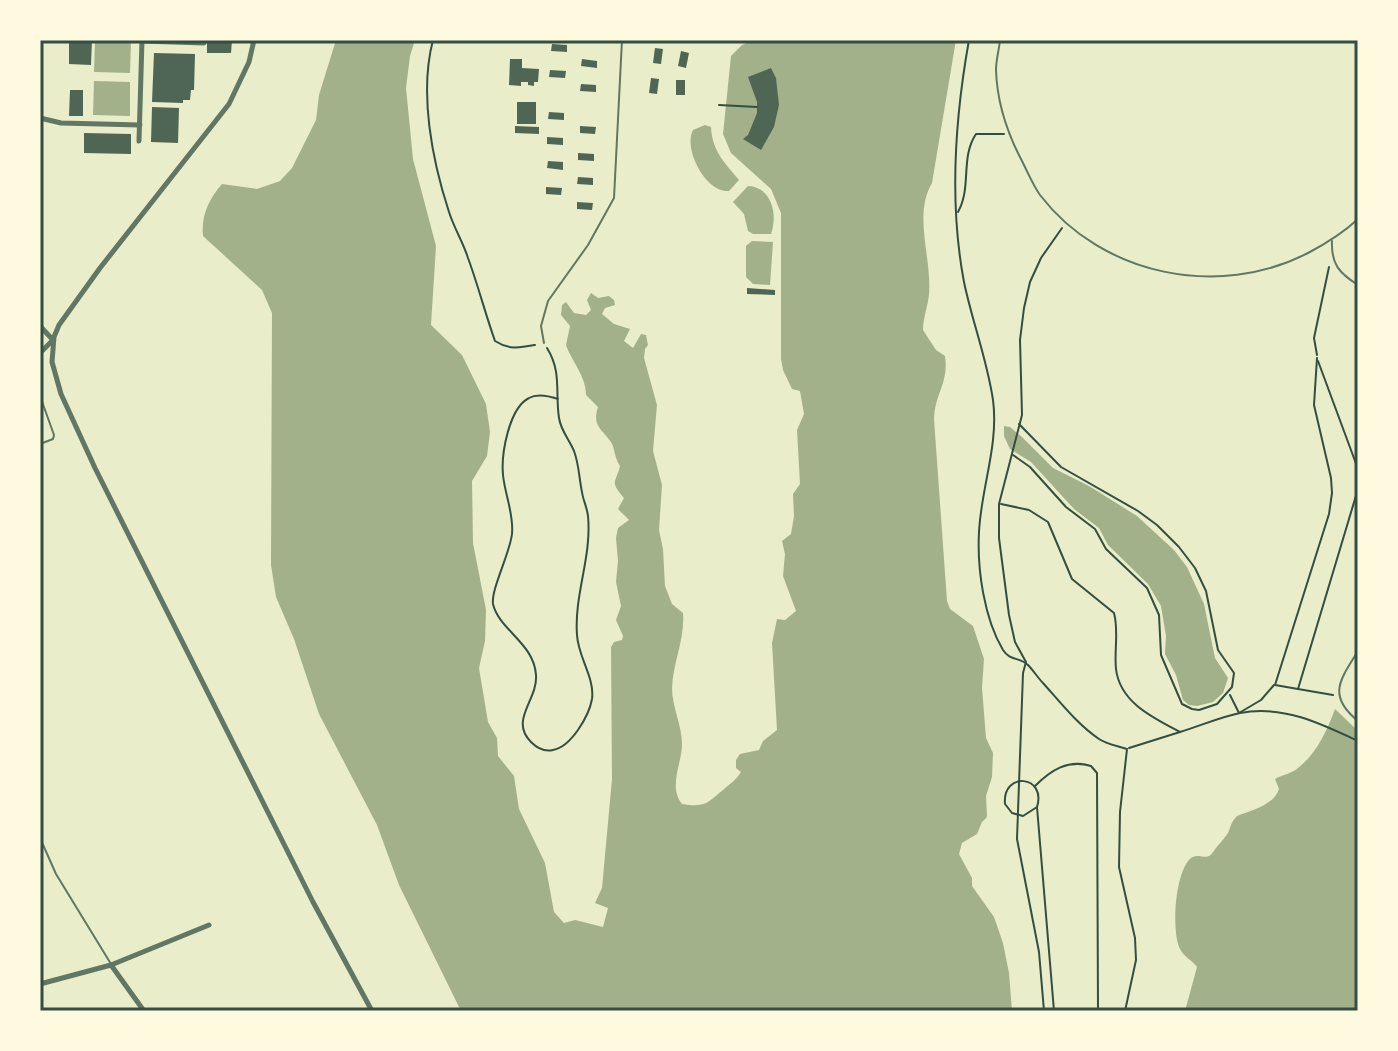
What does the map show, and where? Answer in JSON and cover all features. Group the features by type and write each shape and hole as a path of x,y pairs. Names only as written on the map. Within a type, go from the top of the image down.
{"street":[{"path":"139,141 142,40 204,43"},
{"path":"40,353 53,340 59,325 100,268 229,104 249,62 254,40"},
{"path":"40,118 61,123 140,125"},
{"path":"40,326 53,340 55,375 95,468 306,888 372,1011"},
{"path":"40,984 111,965 209,925"},
{"path":"111,965 144,1011"}],"lane":[{"path":"544,343 541,326 548,301 588,245 614,198 622,40"},
{"path":"1000,40 996,71 1008,134 1039,193 1065,222 1096,245 1131,263 1169,274 1211,278 1253,274 1286,264 1332,240 1358,219"},
{"path":"1332,240 1332,258 1340,273 1358,285"},
{"path":"40,396 54,435 53,439 40,444"},
{"path":"1358,651 1340,680 1338,695 1358,721"},
{"path":"40,838 56,874 111,965"}],"path":[{"path":"433,40 428,69 428,102 436,163 448,209 468,258 495,341 515,349 544,343 556,365 560,422 574,452 588,513 587,557 576,619 578,647 591,683 592,697 588,710 568,742 547,751 530,742 522,725 523,713 535,687 532,660 519,638 497,612 493,600 512,535 512,515 503,471 508,433 526,399 539,395 558,399"},
{"path":"969,40 959,98 957,213 964,282 981,339 993,403 991,454 979,531 983,584 995,632 1005,653 1013,660 1026,662"},
{"path":"719,105 757,107"},
{"path":"957,213 967,190 968,146 976,134 1008,134"},
{"path":"1065,222 1041,258 1030,282 1024,308 1020,340 1022,415 999,504 999,538 1015,642 1026,662 1076,719 1100,741 1127,749 1239,713 1261,700 1275,685 1329,514 1332,493 1314,405 1317,358"},
{"path":"1332,258 1314,338 1317,358 1358,469"},
{"path":"1012,455 1030,467 1066,507 1095,529 1106,549 1147,588 1159,615 1161,655 1182,704 1192,709 1208,708 1228,694 1234,673 1218,650 1210,603 1201,579 1179,547 1138,511 1061,467 1019,424"},
{"path":"1298,689 1358,489"},
{"path":"999,504 1029,510 1048,522 1072,579 1114,613 1119,683 1143,711 1180,732"},
{"path":"1026,662 1023,673 1017,839 1039,952 1044,1011"},
{"path":"1275,685 1338,695"},
{"path":"1228,694 1235,700 1239,713"},
{"path":"1239,713 1267,711 1311,718 1358,741"},
{"path":"1125,1011 1136,960 1135,938 1119,867 1120,812 1127,749"},
{"path":"1035,786 1047,774 1068,764 1091,766 1097,773 1098,1011"},
{"path":"1037,807 1029,815 1018,816 1008,809 1004,798 1008,787 1019,781 1035,786 1040,796 1037,807 1054,1011"}],"shaded area":[{"path":"95,40 131,40 130,73 94,72"},
{"path":"336,40 415,40 406,88 413,159 436,246 431,325 462,355 486,404 490,432 487,456 472,481 473,543 486,610 485,641 479,668 488,722 497,738 498,756 514,776 519,809 545,863 554,912 564,923 575,920 603,927 608,908 595,903 602,888 612,779 611,647 623,636 616,620 621,606 616,582 616,538 618,528 629,520 618,509 624,498 615,485 620,466 611,442 598,426 598,407 586,395 581,375 566,345 570,326 561,315 562,305 566,302 574,313 586,315 591,310 587,300 591,293 598,298 609,296 615,305 605,308 602,314 614,324 630,329 624,341 633,348 641,334 646,335 648,345 644,358 657,405 653,451 662,485 659,530 665,586 672,604 683,613 672,688 682,744 676,790 682,804 701,805 739,775 741,772 736,768 736,760 740,754 759,750 763,741 777,730 772,643 777,619 785,620 796,611 783,576 785,554 782,541 791,534 793,494 800,484 797,430 804,414 800,391 792,389 781,359 781,213 771,189 731,153 723,134 731,56 742,45 753,40 956,40 932,183 924,209 929,280 923,330 936,350 945,356 946,365 934,419 947,601 950,609 973,626 984,659 982,688 986,738 993,753 992,777 986,796 987,817 977,834 962,843 959,854 972,878 972,886 994,917 1003,943 1012,1011 461,1011 399,885 377,825 319,714 294,639 276,597 271,565 272,313 262,290 203,236 207,208 222,184 257,189 280,181 292,168 316,120 319,95"},
{"path":"94,81 130,82 130,116 93,115"},
{"path":"705,125 711,127 717,150 739,180 729,191 712,185 694,158 691,148 693,130"},
{"path":"748,186 763,191 771,203 774,219 771,234 748,231 744,214 733,202"},
{"path":"752,241 773,242 770,285 753,284 746,277 746,246"},
{"path":"1004,426 1022,437 1053,468 1137,516 1174,550 1187,567 1204,604 1215,658 1228,678 1223,693 1213,702 1197,706 1183,700 1176,675 1165,654 1166,636 1161,606 1148,584 1108,545 1099,528 1074,509 1031,462 1010,449 1004,436"},
{"path":"1335,709 1358,731 1358,1011 1185,1011 1197,967 1180,949 1177,940 1176,902 1181,875 1194,856 1211,855 1237,816 1262,806 1276,795 1279,789 1275,779 1296,770 1316,749"}],"building":[{"path":"69,40 92,40 91,65 69,64"},
{"path":"207,40 232,40 231,53 207,53"},
{"path":"552,44 567,45 567,52 551,51"},
{"path":"655,48 663,49 661,64 653,63"},
{"path":"681,51 689,53 686,68 678,66"},
{"path":"154,53 195,54 194,90 191,90 190,100 183,100 183,103 152,102"},
{"path":"510,59 522,59 522,68 539,69 538,82 534,82 534,86 528,85 528,82 521,82 521,86 509,85"},
{"path":"582,59 597,61 597,68 581,66"},
{"path":"771,68 776,78 779,105 774,127 761,150 743,139 748,135 757,113 757,102 748,77"},
{"path":"550,70 566,71 565,78 549,77"},
{"path":"651,78 659,79 657,94 649,93"},
{"path":"676,80 685,80 685,95 676,95"},
{"path":"581,84 596,85 596,92 580,91"},
{"path":"70,90 83,90 83,116 69,116"},
{"path":"517,102 536,102 536,124 517,124"},
{"path":"152,107 179,108 178,143 151,142"},
{"path":"549,112 564,113 564,120 548,119"},
{"path":"515,126 539,127 539,134 515,133"},
{"path":"580,126 596,127 595,134 580,133"},
{"path":"84,133 131,134 131,154 84,153"},
{"path":"547,137 563,138 563,145 547,144"},
{"path":"578,153 594,154 594,161 578,160"},
{"path":"548,161 563,162 563,170 547,168"},
{"path":"578,177 593,178 593,185 577,184"},
{"path":"546,187 562,188 561,195 546,194"},
{"path":"577,202 593,203 592,210 577,209"},
{"path":"747,288 775,290 775,295 747,294"}]}
